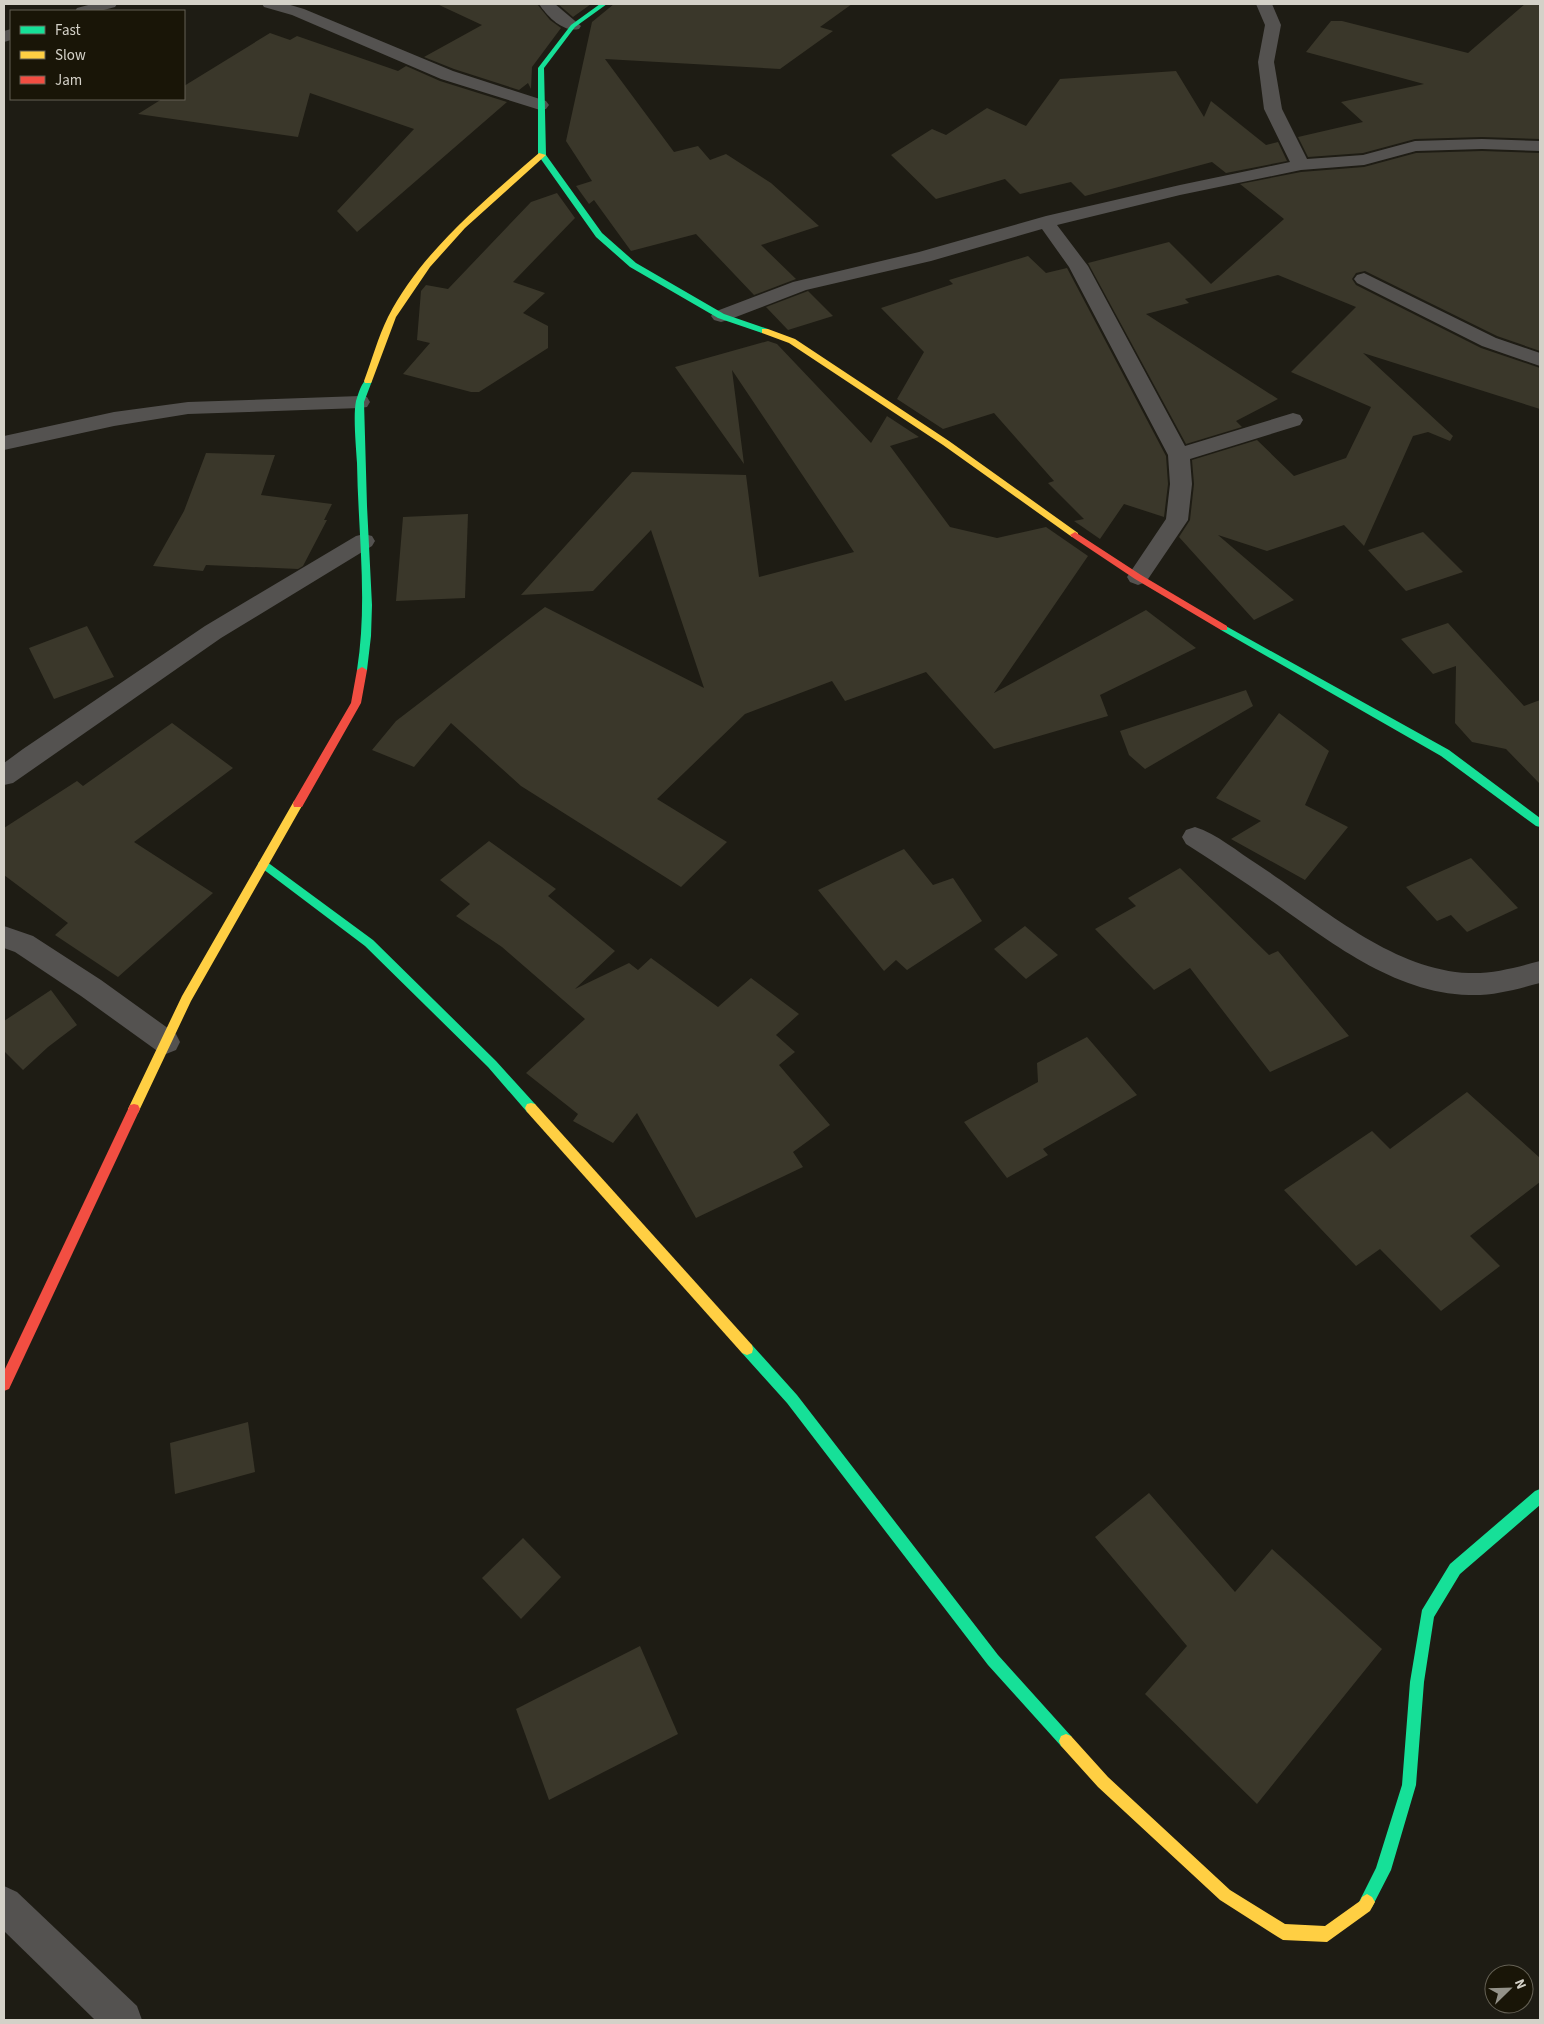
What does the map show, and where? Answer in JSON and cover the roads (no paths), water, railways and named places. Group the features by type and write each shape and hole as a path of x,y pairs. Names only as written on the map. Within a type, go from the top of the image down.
{"street":[{"path":"87,10 109,4"},
{"path":"270,4 298,12 447,75 540,105"},
{"path":"547,4 552,11 573,26"},
{"path":"604,4 573,26 541,68 542,155 599,236 632,265 721,316 792,341 946,443 1138,577 1258,648 1444,753 1540,823"},
{"path":"1264,4 1273,24 1266,62 1273,108 1301,165"},
{"path":"721,316 800,286 924,257 1046,222 1180,190 1301,165 1364,160 1415,146 1482,144 1540,146"},
{"path":"4,1385 186,998 262,863 356,703 368,641 368,583 364,541 360,402 395,311 441,247 481,207 542,155"},
{"path":"1046,222 1078,266 1179,455 1181,484 1177,520 1138,577"},
{"path":"1364,278 1488,342 1540,360"},
{"path":"4,443 114,419 188,408 360,402"},
{"path":"1179,455 1293,420"},
{"path":"4,776 32,754 213,632 364,541"},
{"path":"1195,837 1344,937 1394,967 1438,981 1471,985 1515,981 1540,972"},
{"path":"262,863 369,943 492,1064 792,1400 993,1660 1103,1782 1225,1895 1283,1932 1327,1934 1365,1906 1383,1870 1409,1785 1417,1682 1427,1615 1455,1569 1540,1496"},
{"path":"4,937 24,944 91,988 166,1042"},
{"path":"4,1905 123,2020"}]}
